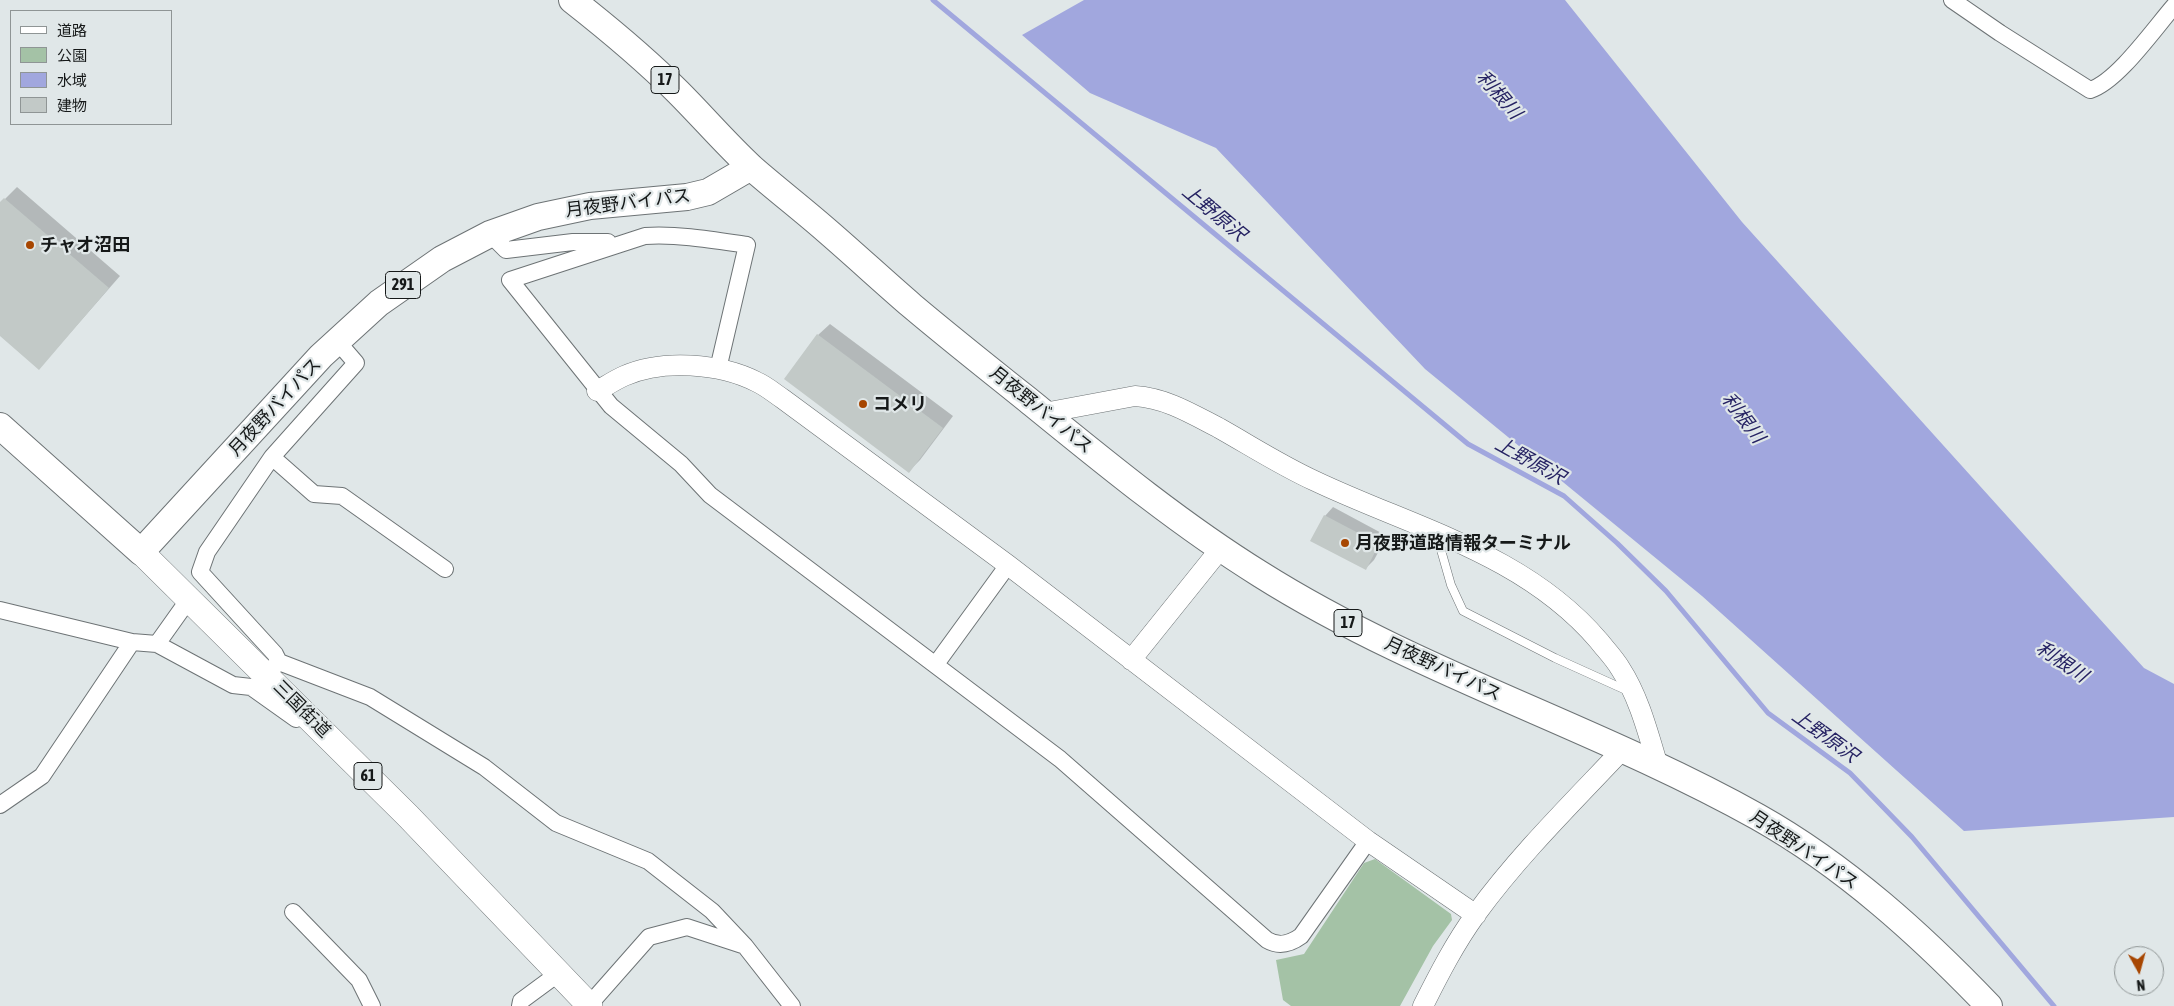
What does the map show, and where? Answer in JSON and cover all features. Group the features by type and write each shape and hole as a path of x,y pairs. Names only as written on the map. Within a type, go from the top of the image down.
{"highway":[{"name":"17","path":"572,0 617,35 673,87 751,167"},
{"name":"月夜野バイパス","path":"141,552 216,472 284,394 337,341 378,303 442,259 490,234 538,216 590,206 665,200 708,192 751,167 909,303 1155,501 1259,574 1353,626 1658,766 1759,818 1822,859 1882,905 1942,959 1989,1006"},
{"name":"三国街道","path":"0,426 141,552"}],"main road":[{"name":"三国街道","path":"141,552 189,599 272,668 314,721 590,1006"}],"street":[{"path":"1952,0 2090,90 2100,87 2116,74 2174,6"},
{"path":"490,234 506,250 573,242 624,242"},
{"path":"718,369 747,245 665,235 645,236 510,280 597,391 611,406 681,464 710,495 1060,759 1272,943 1286,943 1301,936 1368,841"},
{"path":"337,341 356,363 272,456 207,552 200,572 275,654 272,668 370,697 484,767 556,823 648,861 712,911 744,946 792,1006"},
{"path":"597,391 625,375 667,366 718,369 736,373 757,382 782,398 1008,565 1368,841 1476,915"},
{"path":"1044,412 1135,396 1150,397 1164,401 1199,418 1315,482 1436,531 1506,566 1571,611 1620,667 1642,715 1658,766"},
{"path":"272,456 314,494 342,496 445,569"},
{"path":"1131,660 1221,548"},
{"path":"936,664 1008,565"},
{"path":"156,644 189,599"},
{"path":"0,610 132,642 156,644 233,686 251,687 297,719 314,721"},
{"path":"0,805 42,776 132,642"},
{"path":"1423,1006 1444,964 1476,915 1519,860 1622,750"},
{"path":"293,912 359,980 372,1006"},
{"path":"590,1006 650,937 687,927 744,946"},
{"path":"520,1006 521,1001 559,974"}],"lane":[{"path":"1436,531 1451,585 1463,611 1555,658 1633,692"}],"green space":[{"path":"1375,859 1451,914 1452,920 1433,946 1400,1006 1291,1006 1283,1000 1276,960 1304,954 1364,863"}],"water":[{"name":"利根川","path":"1084,0 1565,0 1742,222 2144,668 2174,684 2174,817 1964,831 1702,596 1425,369 1216,148 1090,93 1022,35"}],"building":[{"name":"チャオ沼田","path":"4,198 109,288 39,370 0,336 0,202"},
{"name":"コメリ","path":"817,334 943,428 909,473 784,379"},
{"name":"月夜野道路情報ターミナル","path":"1324,515 1379,544 1366,570 1310,541"}],"waterway":[{"name":"上野原沢","path":"933,0 1468,444 1564,496 1617,543 1666,591 1768,713 1850,773 1912,837 2054,1006"}],"place":[{"name":"チャオ沼田","path":"30,245"},
{"name":"コメリ","path":"863,404"},
{"name":"月夜野道路情報ターミナル","path":"1345,543"}]}
